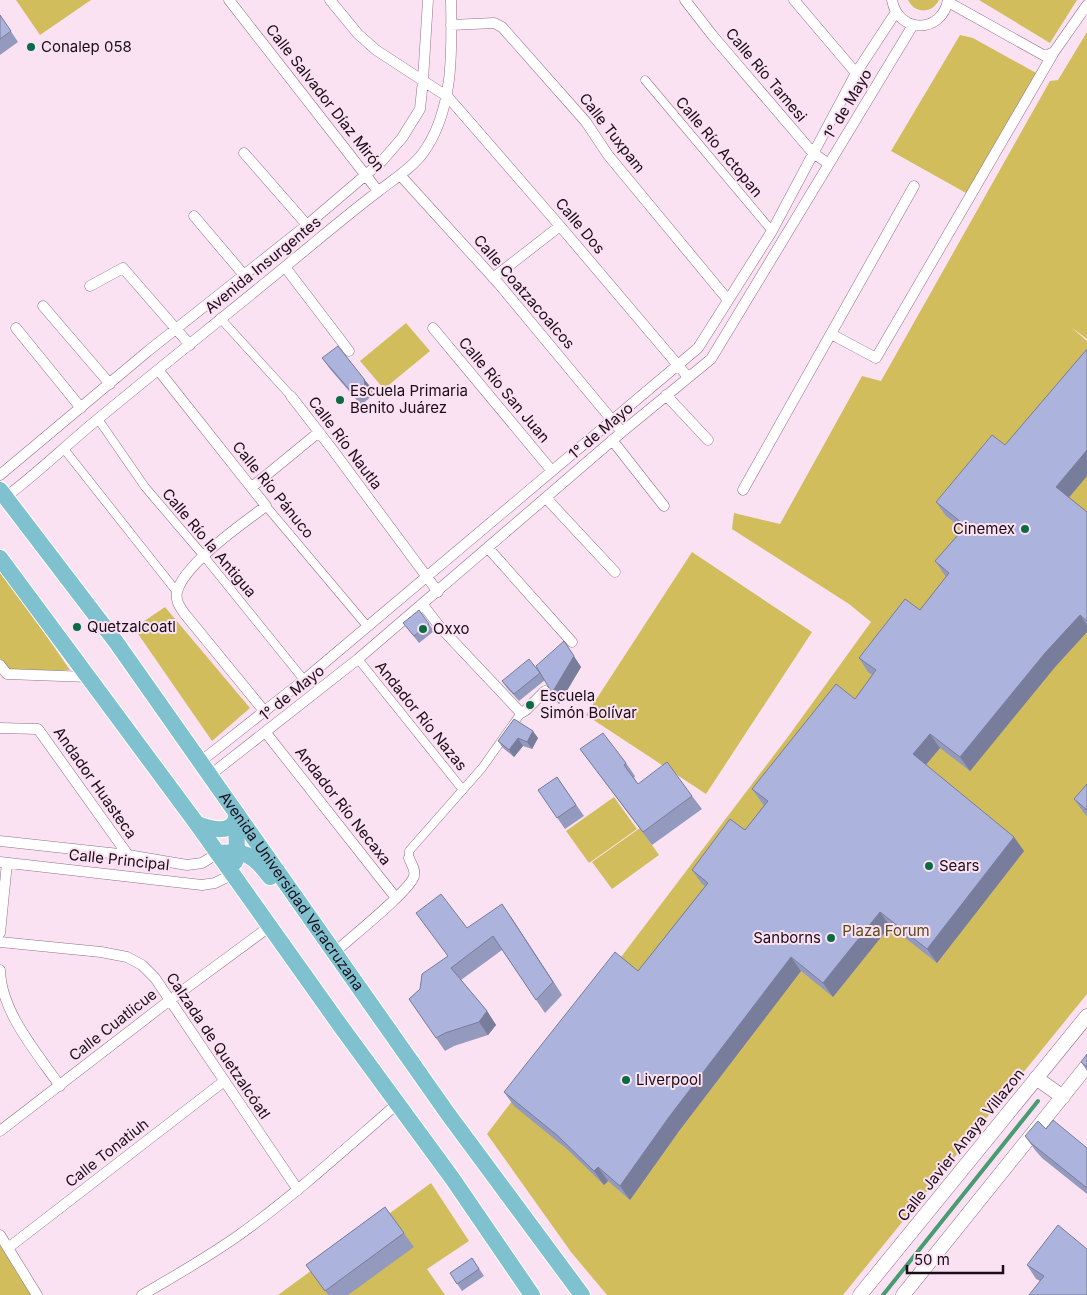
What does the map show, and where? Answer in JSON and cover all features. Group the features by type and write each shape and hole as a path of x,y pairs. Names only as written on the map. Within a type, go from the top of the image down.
{"main road":[{"name":"Avenida Universidad Veracruzana","path":"2,496 121,649 236,817 335,952 448,1114 582,1295"},
{"path":"0,558 218,853 452,1178 532,1295"},
{"path":"197,824 214,830 221,830 228,828 236,817"},
{"path":"233,874 237,852 236,817"},
{"path":"218,853 245,853 253,858 262,866 303,925 318,941 335,952"}],"street":[{"name":"Calle Salvador Díaz Mirón","path":"229,0 378,191"},
{"name":"Calle Dos","path":"330,0 358,34 376,50 448,97 688,377"},
{"name":"Avenida Insurgentes","path":"0,475 176,329 307,225 382,161 402,138 420,109 428,0"},
{"name":"Avenida Insurgentes","path":"2,496 64,449 220,318 400,175 422,154 434,135 448,97 452,26 451,0"},
{"name":"Calle Río Tamesi","path":"685,0 713,36 813,153 830,164"},
{"path":"794,0 856,73"},
{"path":"892,0 900,18 912,25 920,26 936,22 946,10 948,1 1045,56 1054,52"},
{"path":"831,334 876,358 1054,52 1087,5"},
{"name":"1° de Mayo","path":"200,762 304,680 698,348 772,231 856,73 896,12"},
{"name":"Calle Tuxpam","path":"452,26 494,23 502,27 586,122 608,155 728,300"},
{"name":"1° de Mayo","path":"209,776 358,659 612,440 711,359 912,25"},
{"name":"Calle Río Actopan","path":"645,80 772,231"},
{"path":"244,153 307,225"},
{"name":"Calle Coatzacoalcos","path":"400,175 493,278 622,432"},
{"path":"742,490 914,186"},
{"path":"194,216 244,275"},
{"path":"493,278 560,226"},
{"path":"285,267 348,351"},
{"path":"90,286 123,268 190,345"},
{"path":"43,306 110,384"},
{"name":"Calle Río Nautla","path":"220,318 291,396 438,592"},
{"path":"16,328 81,408"},
{"name":"Calle Río San Juan","path":"433,328 552,471"},
{"name":"Calle Río Pánuco","path":"159,371 266,506 367,626"},
{"path":"666,395 708,440"},
{"name":"Calle Río la Antigua","path":"98,419 145,487 203,555 304,680"},
{"path":"252,487 319,432"},
{"path":"612,440 664,506"},
{"path":"64,449 177,592 178,603 184,613 265,712"},
{"path":"546,498 615,572"},
{"path":"177,592 189,572 203,555 266,506"},
{"path":"488,548 572,642"},
{"path":"422,605 440,627 523,712"},
{"name":"Andador Río Nazas","path":"358,659 463,790"},
{"path":"0,664 7,674 89,677"},
{"path":"335,952 396,898 412,881 415,872 409,858 409,851 482,768 523,712 545,691"},
{"name":"Andador Huasteca","path":"0,728 38,729 128,855"},
{"name":"Andador Río Necaxa","path":"266,732 396,898"},
{"name":"Calle Principal","path":"0,841 128,855 187,865 202,863 218,853"},
{"path":"0,933 3,863"},
{"name":"Calle Principal","path":"3,863 202,884 216,883 233,874"},
{"name":"Calle Cuatlicue","path":"0,1131 170,1000 270,927"},
{"name":"Calzada de Quetzalcóatl","path":"0,942 101,952 127,957 142,965 155,978 298,1190"},
{"path":"0,970 4,998 14,1018 60,1086"},
{"name":"Calle Javier Anaya Villazon","path":"860,1295 1036,1078 1085,1023"},
{"path":"903,1295 1087,1066"},
{"path":"1036,1078 1063,1097"},
{"name":"Calle Tonatiuh","path":"8,1248 224,1082"},
{"path":"142,1295 210,1255 298,1190 397,1104"},
{"path":"0,1235 37,1295"}],"green space":[{"path":"16,0 91,0 40,35"},
{"path":"908,0 939,0 936,5 928,10 919,10 911,5"},
{"path":"979,0 1077,0 1050,43"},
{"name":"Plaza Forum","path":"1087,32 1087,339 1071,327 1087,341 1087,994 843,1295 607,1295 571,1252 487,1134 790,734 871,622 849,604 732,529 734,513 780,524 862,376 881,381 1050,81 1058,80"},
{"path":"960,35 973,38 1038,74 966,193 891,151"},
{"path":"406,323 430,351 384,389 360,361"},
{"path":"692,552 812,632 706,794 586,715"},
{"path":"0,569 70,670 9,671 0,658"},
{"path":"165,607 250,708 212,741 134,628"},
{"path":"614,797 637,829 589,863 566,831"},
{"path":"640,828 659,855 612,889 592,862"},
{"path":"431,1183 469,1241 427,1269 445,1295 278,1295"},
{"path":"0,1245 33,1295 0,1295"}],"building":[{"path":"0,15 11,31 0,39"},
{"path":"338,346 364,379 365,385 354,395 322,358"},
{"path":"1087,349 1087,450 1056,487 1087,512 1087,621 1080,615 1045,653 960,757 930,734 913,754 1014,837 927,949 880,912 823,983 791,957 669,1117 620,1186 598,1167 594,1171 558,1136 504,1092 615,952 638,971 708,883 692,870 730,819 745,830 768,801 752,789 836,684 855,699 876,670 859,658 905,599 920,610 949,573 935,561 966,526 936,502 992,435 1005,445"},
{"path":"419,610 429,624 414,636 403,623"},
{"path":"564,641 574,656 552,693 536,666"},
{"path":"529,659 540,673 514,694 502,681"},
{"path":"514,719 533,731 527,742 518,738 509,750 498,741"},
{"path":"603,733 626,763 624,765 638,784 667,762 692,796 643,832 580,749"},
{"path":"557,777 576,805 557,818 538,790"},
{"path":"1087,784 1087,810 1074,799"},
{"path":"441,894 467,928 502,904 553,982 536,1000 493,936 451,968 487,1011 479,1022 445,1033 436,1038 409,999 420,989 422,974 448,956 416,913"},
{"path":"1087,1054 1087,1067 1081,1062"},
{"path":"1053,1120 1087,1148 1087,1188 1032,1144 1025,1136 1038,1121 1046,1129"},
{"path":"385,1207 404,1233 325,1291 306,1265"},
{"path":"1058,1225 1087,1249 1087,1295 1029,1295 1044,1276 1027,1265"},
{"path":"472,1258 479,1269 457,1284 450,1273"}],"waterway":[{"path":"883,1295 1038,1101"}],"place":[{"name":"Conalep 058","path":"31,47"},
{"name":"Escuela Primaria Benito Juárez","path":"340,400"},
{"name":"Cinemex","path":"1025,529"},
{"name":"Quetzalcoatl","path":"77,627"},
{"name":"Oxxo","path":"423,629"},
{"name":"Escuela Simón Bolívar","path":"530,705"},
{"name":"Sears","path":"929,866"},
{"name":"Sanborns","path":"831,938"},
{"name":"Liverpool","path":"626,1080"}]}
